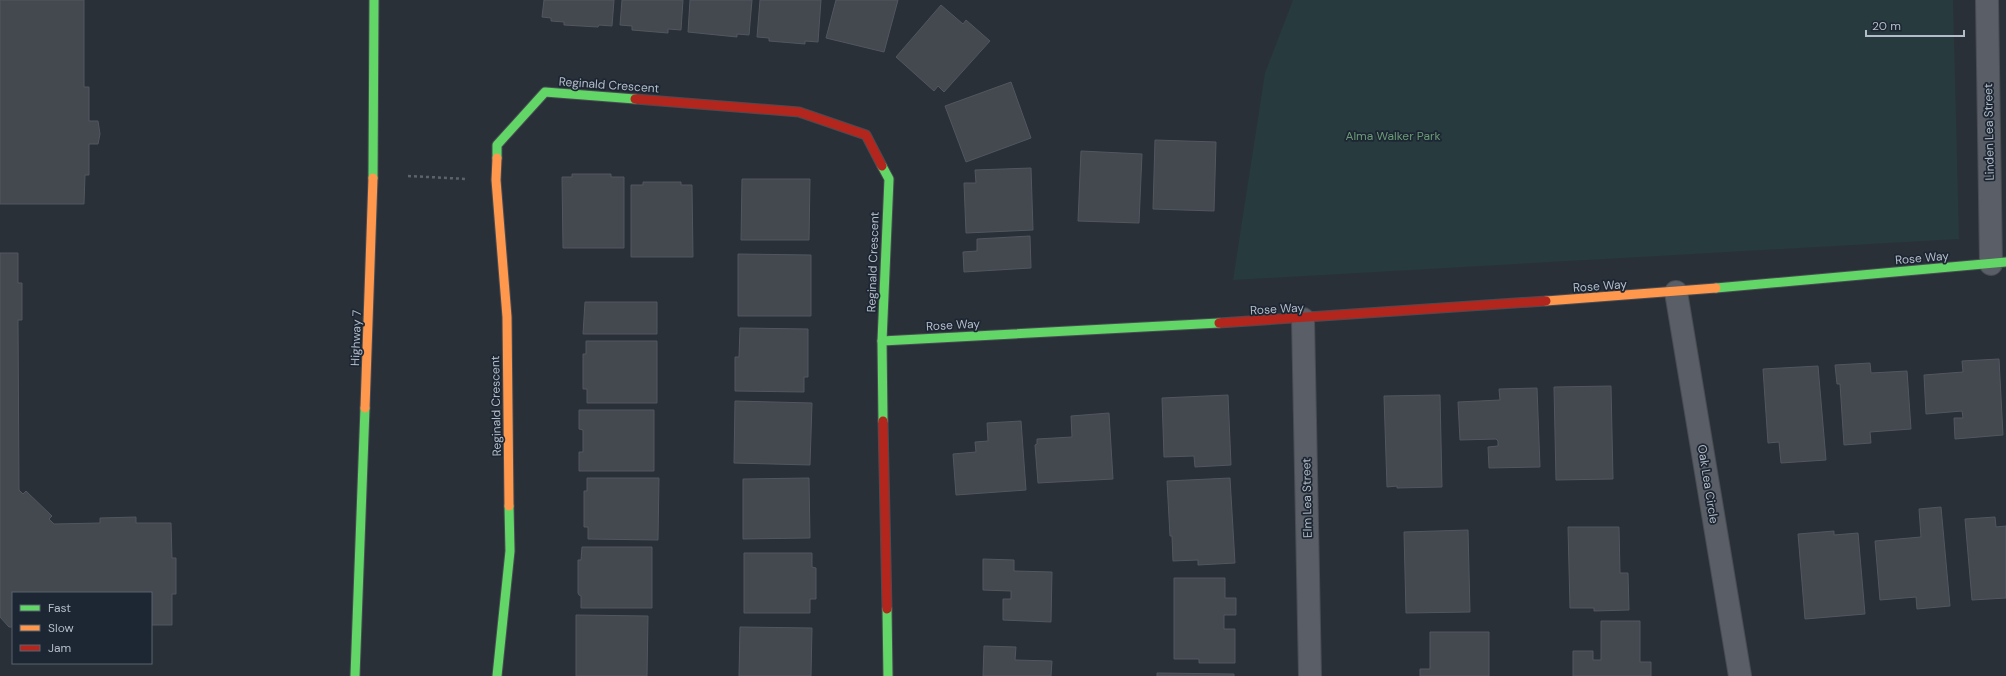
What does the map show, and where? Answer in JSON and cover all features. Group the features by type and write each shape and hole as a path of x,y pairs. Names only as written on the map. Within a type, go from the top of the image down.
{"street":[{"name":"Highway 7","path":"355,676 373,212 374,0"},
{"name":"Linden Lea Street","path":"1987,0 1999,263"},
{"name":"Reginald Crescent","path":"497,676 510,551 507,317 496,180 497,145 545,92 799,112 866,135 889,179 882,341"},
{"name":"Rose Way","path":"882,341 1303,320 1676,292 1999,263"},
{"name":"Oak Lea Circle","path":"1676,292 1740,676"},
{"name":"Elm Lea Street","path":"1303,320 1310,676"},
{"path":"882,341 888,676"}],"path":[{"path":"408,176 496,180"}],"green space":[{"name":"Alma Walker Park","path":"1293,0 1953,0 1959,239 1233,280 1265,73"}],"building":[{"path":"0,0 84,0 84,87 89,87 89,121 98,121 100,134 98,144 89,144 89,175 85,175 84,204 0,204"},
{"path":"544,0 614,0 612,26 599,25 598,27 564,25 564,22 551,21 551,18 542,17"},
{"path":"622,0 683,0 681,30 668,29 668,33 632,30 632,26 620,25"},
{"path":"690,0 752,0 749,35 737,34 737,37 688,32"},
{"path":"760,0 821,0 818,42 805,41 805,44 769,41 769,38 757,37"},
{"path":"836,0 898,0 884,52 826,38"},
{"path":"941,5 963,24 966,20 990,41 944,92 938,86 934,91 896,57"},
{"path":"1011,82 1031,138 966,162 945,106"},
{"path":"1155,140 1216,142 1214,211 1153,209"},
{"path":"1081,151 1142,154 1139,223 1078,221"},
{"path":"1031,168 1033,230 966,233 964,183 976,183 975,170"},
{"path":"572,174 611,174 611,177 624,177 624,248 563,248 562,177 572,177"},
{"path":"742,179 810,179 809,240 741,240"},
{"path":"643,182 681,182 681,185 692,185 693,257 631,257 631,185 643,185"},
{"path":"1030,236 1031,268 964,272 963,252 977,251 977,239"},
{"path":"0,253 18,253 18,283 22,283 22,320 18,320 19,490 23,494 26,491 52,516 49,519 54,524 100,523 100,518 136,517 136,523 171,523 172,558 176,558 176,594 172,594 172,625 152,625 152,592 12,592 12,627 9,627 0,617"},
{"path":"738,254 811,255 811,316 738,316"},
{"path":"585,302 657,302 657,334 583,334"},
{"path":"740,328 808,329 808,377 804,377 804,392 735,391 735,357 739,357"},
{"path":"586,341 657,341 657,403 587,403 587,389 583,389 583,354 586,354"},
{"path":"1999,359 2003,435 1955,439 1954,418 1963,418 1962,411 1926,414 1924,375 1963,372 1962,361"},
{"path":"1870,363 1871,373 1907,371 1911,429 1870,432 1871,443 1844,445 1840,384 1837,384 1835,365"},
{"path":"1818,366 1826,460 1781,463 1779,442 1768,443 1763,369"},
{"path":"1611,386 1613,479 1556,480 1554,387"},
{"path":"1537,388 1540,467 1489,468 1488,447 1498,446 1498,441 1496,439 1460,440 1458,402 1500,400 1499,389"},
{"path":"1228,395 1231,465 1195,467 1194,456 1164,457 1162,398"},
{"path":"1440,395 1442,487 1387,487 1384,396"},
{"path":"735,401 812,403 810,465 734,463"},
{"path":"579,410 654,410 654,471 579,471 579,452 583,452 583,430 579,429"},
{"path":"1109,413 1113,479 1038,483 1035,445 1037,444 1037,439 1072,437 1071,416"},
{"path":"1021,421 1026,490 956,495 953,454 976,452 975,442 988,441 987,423"},
{"path":"587,478 659,478 658,540 588,539 588,527 584,527 584,491 587,491"},
{"path":"809,478 810,538 743,539 743,479"},
{"path":"1230,478 1235,563 1198,565 1198,560 1173,561 1167,481"},
{"path":"1941,507 1950,606 1917,609 1916,597 1880,600 1875,541 1921,537 1919,509"},
{"path":"1995,517 1996,527 2006,526 2006,598 1972,600 1965,519"},
{"path":"1568,527 1619,527 1620,573 1628,573 1629,610 1594,611 1594,608 1570,608"},
{"path":"1468,530 1470,612 1406,613 1404,532"},
{"path":"1834,531 1834,535 1858,533 1865,614 1805,619 1798,534"},
{"path":"582,547 652,547 652,608 581,608 581,596 578,593 578,560 581,560"},
{"path":"744,553 812,553 812,567 816,568 816,599 810,599 810,613 744,613"},
{"path":"983,559 1014,560 1014,571 1052,572 1051,622 1003,620 1003,599 1011,599 1011,591 983,590"},
{"path":"1174,578 1225,578 1225,598 1236,598 1236,615 1224,615 1224,629 1235,629 1235,663 1199,663 1199,659 1174,659"},
{"path":"576,615 648,616 647,676 576,676"},
{"path":"1601,621 1640,621 1640,662 1651,662 1651,676 1573,676 1573,651 1593,651 1593,660 1601,660"},
{"path":"740,627 812,628 811,676 739,676"},
{"path":"1430,632 1489,632 1489,676 1420,676 1420,669 1430,669"},
{"path":"984,646 1016,647 1015,660 1052,661 1051,676 983,676"},
{"path":"1157,673 1234,674 1234,676 1157,676"}],"traffic: fast":[{"path":"373,178 374,0"},
{"path":"497,158 497,145 545,92 635,99"},
{"path":"882,166 889,179 882,341 883,421"},
{"path":"1716,288 2006,262"},
{"path":"882,341 1219,323"},
{"path":"355,676 365,408"},
{"path":"497,676 510,551 509,506"},
{"path":"887,609 888,676"}],"traffic: slow":[{"path":"497,158 496,180 507,317 509,506"},
{"path":"365,408 373,178"},
{"path":"1546,301 1716,288"}],"traffic: jam":[{"path":"635,99 799,112 866,135 882,166"},
{"path":"1219,323 1546,301"},
{"path":"883,421 887,609"}]}
